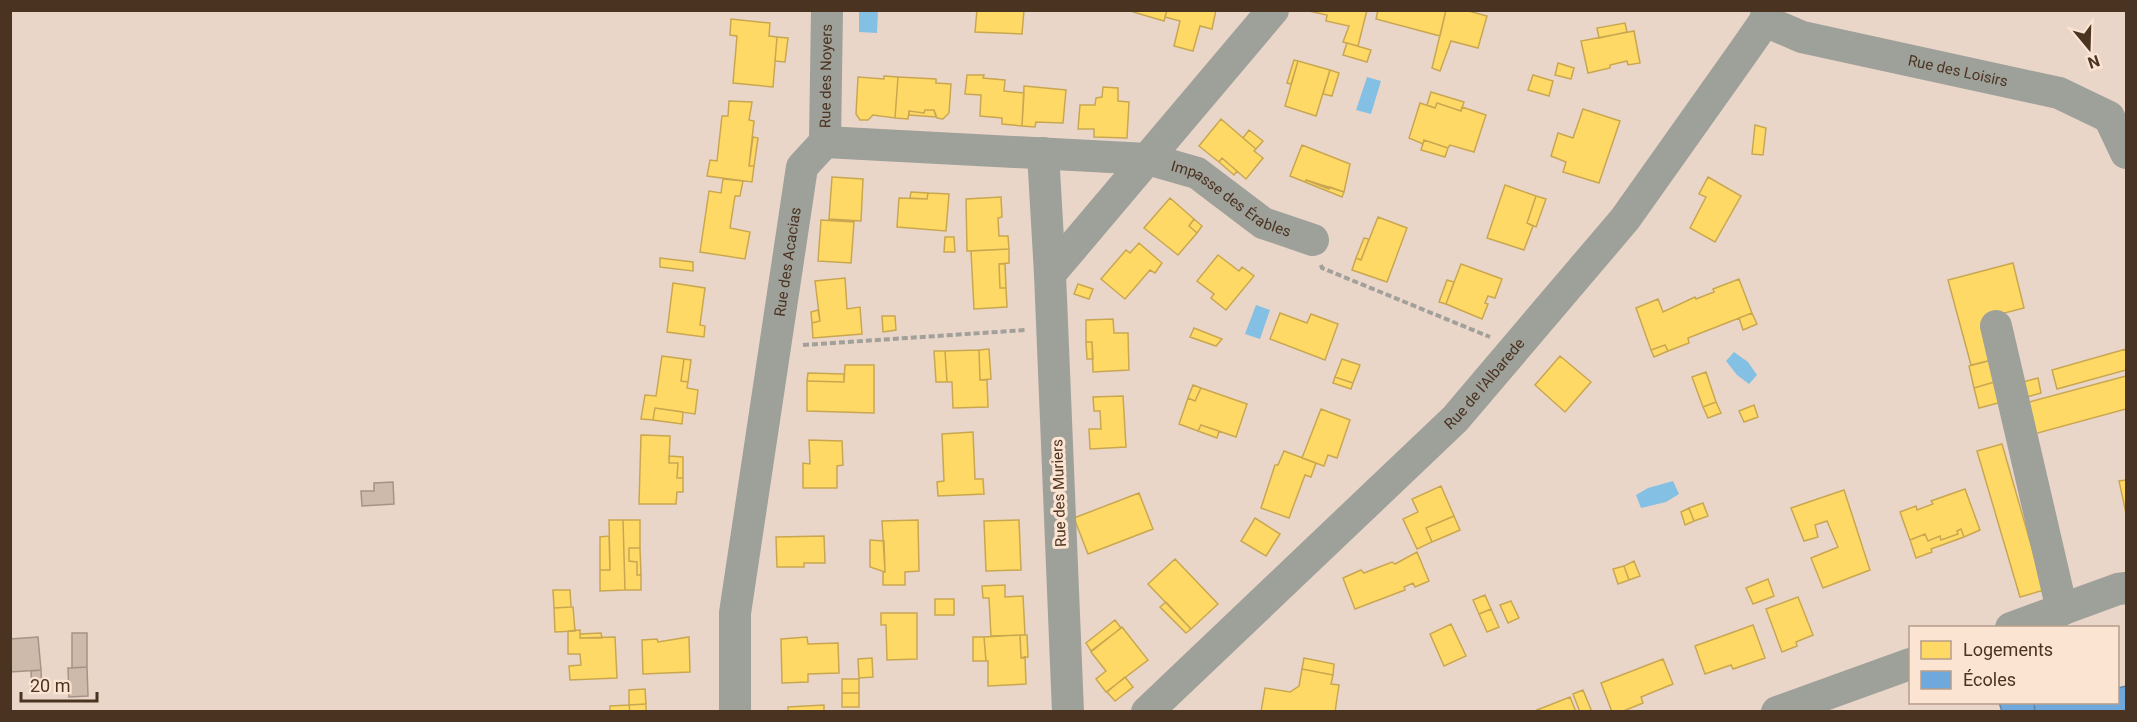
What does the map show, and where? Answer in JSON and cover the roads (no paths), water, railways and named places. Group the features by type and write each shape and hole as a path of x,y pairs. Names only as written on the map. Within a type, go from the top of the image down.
{"street":[{"name":"Rue des Noyers","path":"825,142 827,10"},
{"path":"1050,274 1273,11"},
{"name":"Rue des Loisirs","path":"1766,16 1802,37 2059,93 2109,117 2127,153"},
{"name":"Rue de l'Albarede","path":"1147,711 1455,419 1625,219 1766,16"},
{"path":"825,142 1148,159"},
{"name":"Rue des Acacias","path":"735,711 735,613 802,167 825,142"},
{"name":"Rue des Muriers","path":"1043,153 1069,711"},
{"name":"Impasse des Érables","path":"1148,159 1197,172 1263,223 1313,240"},
{"path":"1996,326 2062,610"},
{"path":"2015,626 2118,589 2127,588"},
{"path":"1777,711 1909,665"}],"water":[{"path":"859,11 878,11 877,33 859,32"},
{"path":"1367,77 1381,81 1371,114 1356,110"},
{"path":"1256,305 1270,310 1260,339 1245,334"},
{"path":"1734,352 1748,362 1757,375 1749,384 1737,375 1726,361"},
{"path":"1673,481 1679,494 1666,502 1641,508 1636,495 1648,488"}]}
